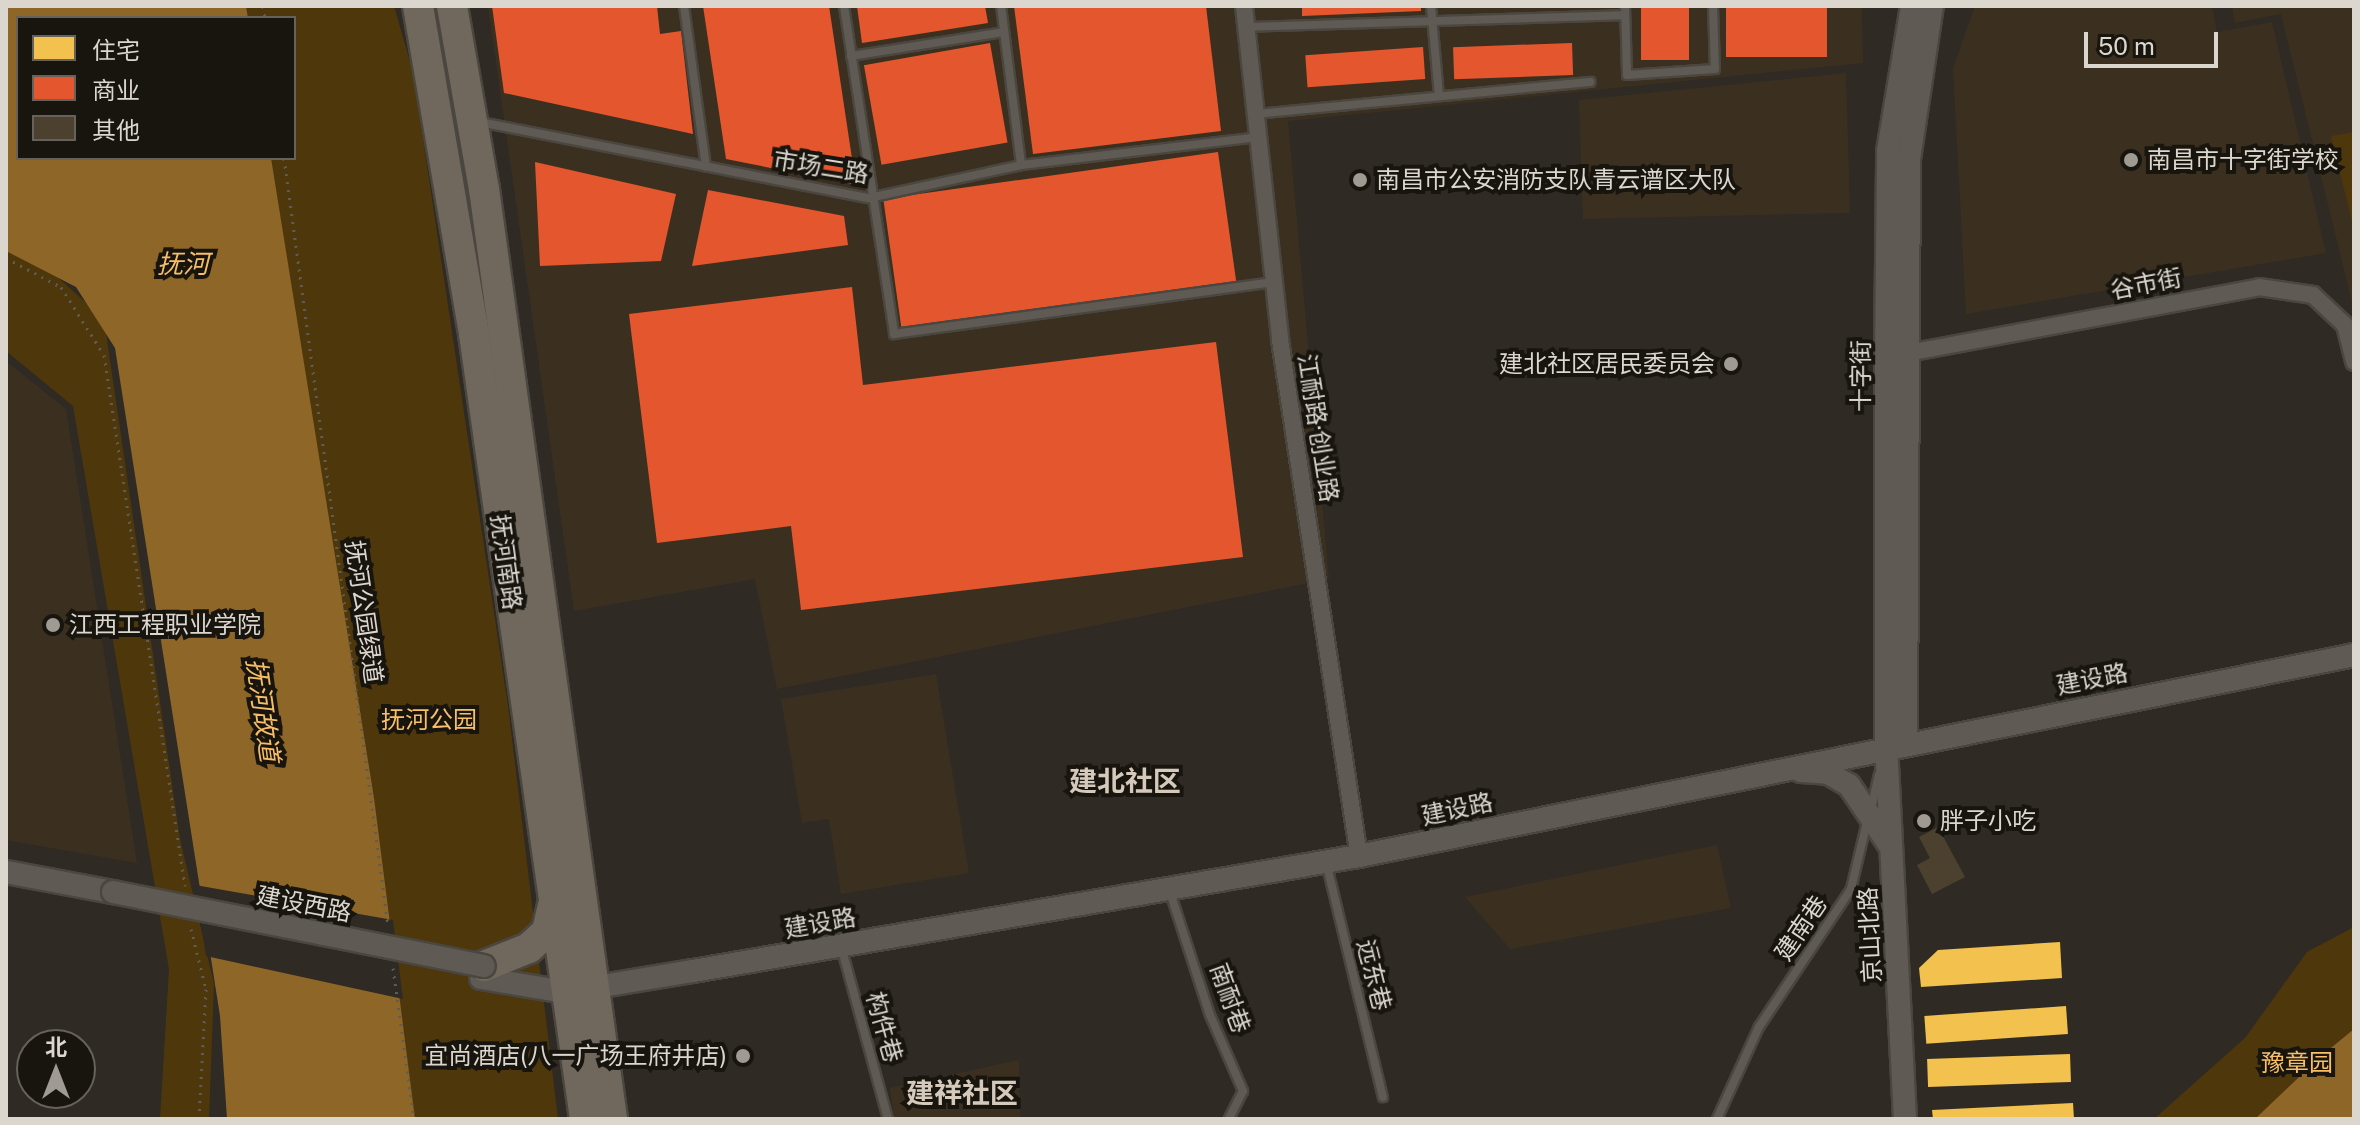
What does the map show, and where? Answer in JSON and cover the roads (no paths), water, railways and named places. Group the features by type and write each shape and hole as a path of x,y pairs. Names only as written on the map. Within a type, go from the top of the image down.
{"highway":[{"name":"抚河南路","path":"418,6 474,334 554,904 579,982 612,1119"},
{"name":"抚河南路","path":"452,6 474,121 579,982 585,1119"},
{"path":"482,972 529,948 547,931 554,904"}],"main road":[{"name":"十字街","path":"1896,746 1888,151 1912,6"},
{"name":"十字街","path":"1896,746 1908,353 1909,159 1932,6"},
{"name":"建设路","path":"579,982 841,945 1359,856 2354,655"},
{"name":"京山北路","path":"1896,746 1891,849 1905,1119"},
{"path":"1780,769 1828,773 1849,785 1870,811 1891,849"},
{"name":"建设西路","path":"6,872 112,898 482,972 579,982"},
{"name":"建设西路","path":"6,886 112,898"}],"street":[{"name":"江耐路·创业路","path":"1244,6 1274,282 1359,856"},
{"name":"谷市街","path":"1908,353 2259,287 2313,295 2345,325 2354,362"}],"lane":[{"path":"684,6 706,167"},
{"path":"844,6 869,198 894,334 1274,282"},
{"path":"1001,6 1021,165"},
{"path":"1431,6 1439,96"},
{"path":"1246,27 1625,10 1627,75 1715,69 1713,6"},
{"path":"851,56 1004,32"},
{"path":"1256,114 1590,82"},
{"name":"市场二路","path":"474,121 869,198 1021,165 1259,137"},
{"name":"建南巷","path":"1717,1119 1759,1027 1851,889 1870,811 1896,746"},
{"name":"远东巷","path":"1326,862 1383,1097"},
{"name":"南耐巷","path":"1169,889 1210,1015 1243,1091 1229,1119"},
{"name":"构件巷","path":"841,945 888,1119"}],"water":[{"name":"抚河","path":"6,6 246,6 248,16 16,16 16,160 271,160 374,798 415,1119 227,1119 220,1016 115,348 76,287 6,251"},
{"path":"2354,1029 2354,1119 2255,1119 2320,1057"}],"place":[{"name":"南昌市十字街学校","path":"2131,160"},
{"name":"南昌市公安消防支队青云谱区大队","path":"1360,180"},
{"name":"建北社区居民委员会","path":"1731,364"},
{"name":"江西工程职业学院","path":"53,625"},
{"name":"胖子小吃","path":"1924,821"},
{"name":"宜尚酒店(八一广场王府井店)","path":"743,1056"}],"district":[{"name":"建北社区","path":"1125,781"},
{"name":"建祥社区","path":"962,1093"}],"water label":[{"name":"抚河故道","path":"263,710"}],"park label":[{"name":"抚河公园","path":"429,720"},
{"name":"豫章园","path":"2297,1063"}]}
